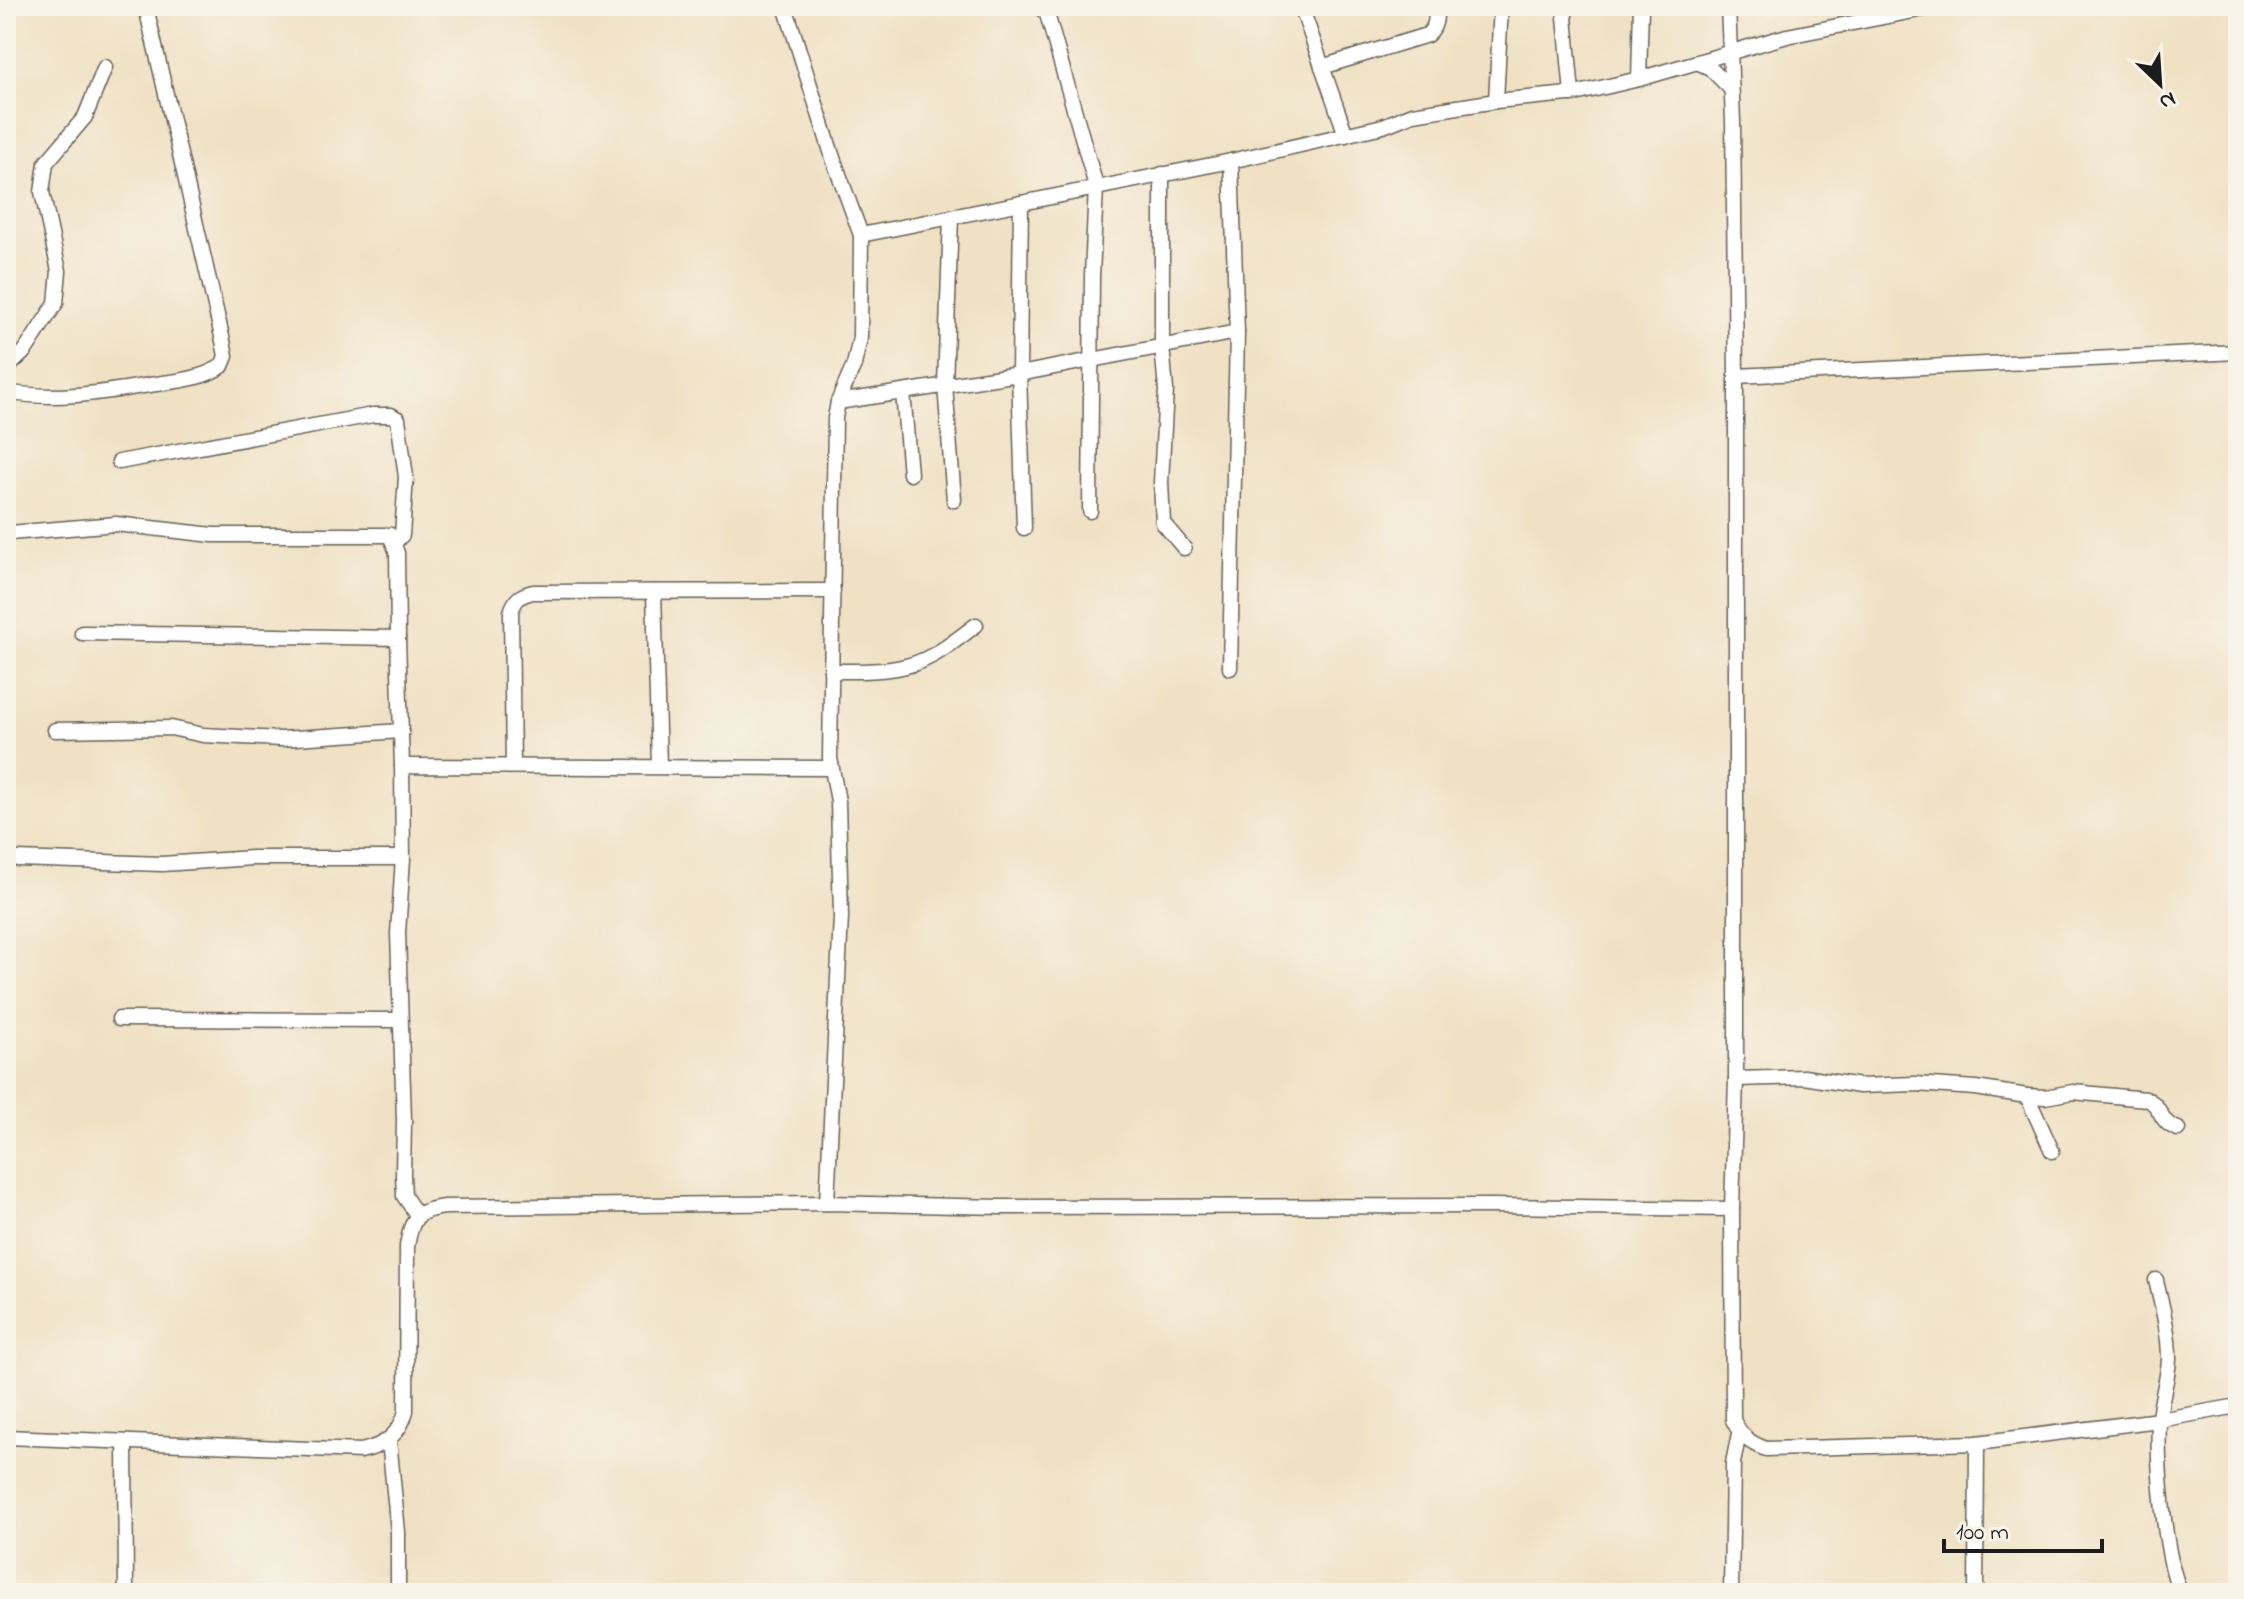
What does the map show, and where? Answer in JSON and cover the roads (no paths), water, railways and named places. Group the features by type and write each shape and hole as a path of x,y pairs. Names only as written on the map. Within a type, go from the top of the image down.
{"street":[{"path":"6,392 63,397 199,377 222,366 226,356 148,16 155,6"},
{"path":"785,6 861,235 860,338 835,418 831,768 838,801 841,917 827,1203"},
{"path":"1039,6 1047,14 1096,186 1090,511"},
{"path":"1301,6 1346,135"},
{"path":"1322,67 1427,35 1433,30 1436,6"},
{"path":"1496,101 1501,6"},
{"path":"1564,6 1572,94"},
{"path":"1639,79 1641,6"},
{"path":"1728,6 1733,121 1736,376 1733,1420 1739,1433 1748,1441 1766,1449 1977,1443 2159,1420 2238,1406"},
{"path":"861,235 1231,161 1383,126 1413,114 1496,101 1572,94 1729,55 1787,36 1939,6"},
{"path":"1696,61 1710,68 1731,89"},
{"path":"6,369 25,351 56,303 59,271 42,192 46,163 51,153 85,117 105,67"},
{"path":"1230,668 1237,332 1231,161"},
{"path":"1162,174 1162,346 1166,390 1161,482 1163,523 1184,548"},
{"path":"1021,203 1019,374 1024,528"},
{"path":"951,217 945,385 954,500"},
{"path":"838,402 1019,374 1237,332"},
{"path":"1736,376 2238,352"},
{"path":"903,392 910,474"},
{"path":"119,462 373,415 391,415 398,419 406,477 402,535 394,543"},
{"path":"10,533 116,524 213,535 390,535 397,553 402,766 403,858 398,933 404,1196 417,1215"},
{"path":"513,766 511,612 521,595 533,592 833,591"},
{"path":"654,592 659,766"},
{"path":"831,671 909,666 939,652 976,625"},
{"path":"82,633 398,638"},
{"path":"55,730 171,728 203,735 281,739 401,731"},
{"path":"402,766 831,768"},
{"path":"17,859 162,864 252,858 403,858"},
{"path":"119,1019 400,1020"},
{"path":"1736,1079 1804,1077 1860,1086 1915,1084 1976,1088 2027,1096 2045,1097 2073,1092 2146,1099 2156,1105 2163,1121 2178,1129"},
{"path":"2027,1096 2052,1151"},
{"path":"6,1437 361,1451 375,1448 389,1440 402,1426 406,1411 407,1246 410,1227 417,1215 445,1207 827,1203 1001,1207 1732,1209"},
{"path":"2156,1280 2165,1319 2169,1359 2159,1420 2166,1532 2173,1578 2181,1593"},
{"path":"1731,1593 1733,1463 1739,1433"},
{"path":"389,1440 398,1532 398,1593"},
{"path":"125,1442 126,1593"},
{"path":"1977,1443 1976,1587 1988,1593"}]}
